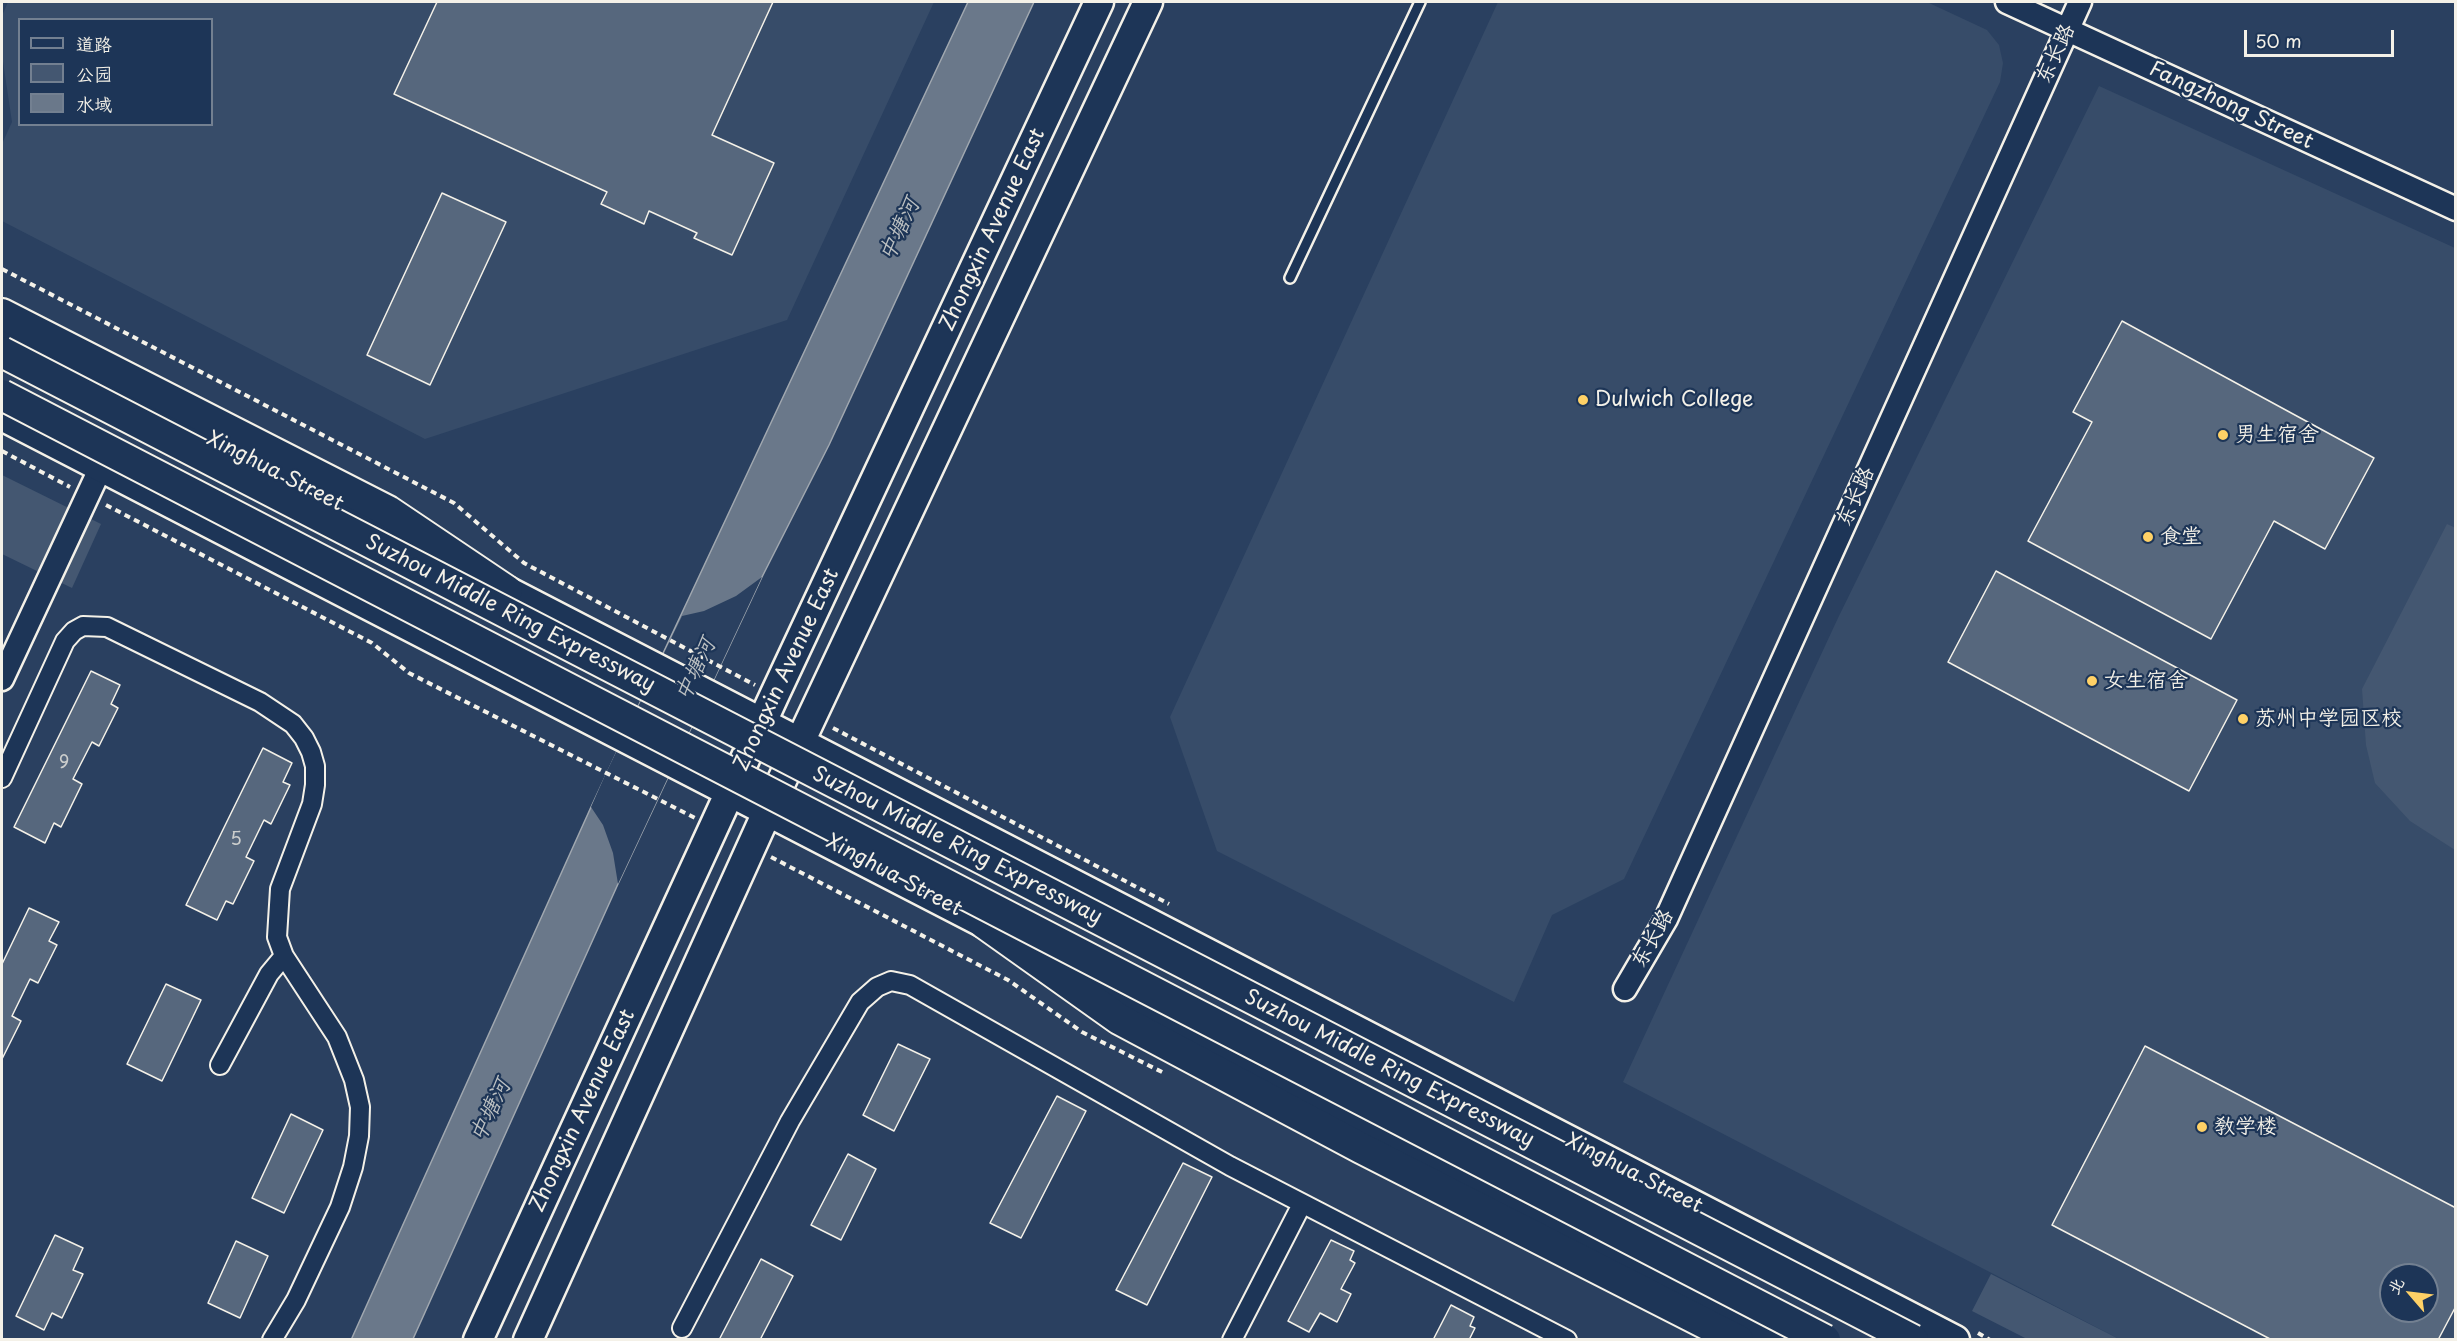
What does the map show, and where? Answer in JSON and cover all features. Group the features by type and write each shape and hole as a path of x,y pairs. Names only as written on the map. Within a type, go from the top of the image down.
{"highway":[{"path":"2,314 388,511 507,591"},
{"name":"Suzhou Middle Ring Expressway","path":"2,352 1913,1340"},
{"name":"Suzhou Middle Ring Expressway","path":"2,395 1825,1340"},
{"path":"984,922 1119,1019 1361,1148 1738,1340"}],"main road":[{"name":"Zhongxin Avenue East","path":"478,1340 761,723 1099,2"},
{"name":"Zhongxin Avenue East","path":"528,1340 768,810 1148,2"},
{"name":"Xinghua Street","path":"2,331 1955,1340"},
{"name":"Xinghua Street","path":"2,416 768,810 1785,1340"}],"street":[{"name":"Fangzhong Street","path":"2007,2 2456,209"},
{"name":"东长路","path":"1625,990 1666,919 2080,2"},
{"path":"2,679 101,467"},
{"path":"2,778 65,641 74,631 84,626 107,627 260,702 281,714 304,738 311,752 315,766 312,804 280,889 277,937 284,956 341,1047 354,1080 360,1107 359,1136 353,1167 340,1207 296,1300 272,1340"},
{"path":"220,1065 269,974 284,956"},
{"path":"682,1328 790,1121 860,1002 877,987 891,981 910,984 1143,1118 1302,1204 1567,1340"},
{"path":"1232,1340 1302,1204"}],"lane":[{"path":"1290,278 1420,2"}],"path":[{"path":"2,269 454,503 524,563 720,666"},
{"path":"2,451 372,643 409,673 658,800"}],"shaded area":[{"path":"8,2 934,2 787,320 425,439 2,221 2,144 12,122 2,55 2,16"},
{"name":"Dulwich College","path":"1498,2 1927,2 1987,30 1999,45 2003,63 2000,82 1624,879 1552,915 1514,1002 1217,851 1170,717"},
{"name":"苏州中学园区校","path":"2099,86 2455,248 2455,1339 2119,1339 1623,1082 1838,618"}],"green space":[{"path":"2,475 101,524 72,588 2,554"},
{"path":"2447,524 2456,528 2455,850 2410,821 2375,783 2366,745 2362,689"},
{"path":"1991,1274 2119,1339 2027,1339 1972,1311"}],"water":[{"name":"中塘河","path":"968,2 1034,2 829,445 762,577 618,884 413,1339 351,1340 591,807"}],"pier":[{"path":"762,577 618,884 613,853 603,825 591,807 606,773 682,616 704,611 736,596"}],"building":[{"path":"437,2 773,2 712,135 774,163 732,255 694,238 697,233 649,211 644,224 601,204 607,192 394,94"},
{"path":"442,193 506,222 430,385 367,355"},
{"path":"2122,321 2374,458 2325,549 2274,521 2211,639 2028,541 2092,422 2073,412"},
{"name":"女生宿舍","path":"1996,571 2237,700 2189,791 1948,662"},
{"path":"91,671 120,685 111,704 118,708 99,746 92,742 73,779 82,784 61,827 54,823 45,843 14,827"},
{"path":"263,748 292,763 283,782 290,785 271,824 264,820 246,857 254,861 233,904 226,901 217,920 186,905"},
{"path":"29,908 59,922 49,941 57,945 38,983 30,979 12,1016 21,1021 2,1059 2,964"},
{"path":"166,984 201,1000 162,1081 127,1064"},
{"path":"898,1044 930,1059 894,1131 863,1115"},
{"name":"教学楼","path":"2145,1046 2456,1208 2456,1306 2438,1340 2272,1340 2052,1225"},
{"path":"1057,1096 1086,1111 1021,1238 990,1223"},
{"path":"291,1114 323,1130 284,1213 252,1198"},
{"path":"848,1154 876,1169 841,1240 811,1225"},
{"path":"1183,1163 1212,1177 1147,1305 1116,1290"},
{"path":"55,1235 83,1248 73,1270 83,1274 62,1318 52,1313 44,1330 16,1316"},
{"path":"1331,1240 1354,1251 1350,1260 1355,1263 1341,1289 1351,1294 1337,1322 1320,1313 1309,1332 1288,1321"},
{"path":"236,1241 268,1256 240,1318 208,1303"},
{"path":"761,1259 793,1276 760,1340 719,1340"},
{"path":"1451,1305 1474,1317 1470,1326 1475,1328 1469,1340 1433,1340"}],"place":[{"name":"Dulwich College","path":"1583,400"},
{"name":"男生宿舍","path":"2223,435"},
{"name":"食堂","path":"2148,537"},
{"name":"女生宿舍","path":"2092,681"},
{"name":"苏州中学园区校","path":"2243,719"},
{"name":"教学楼","path":"2202,1127"}]}
